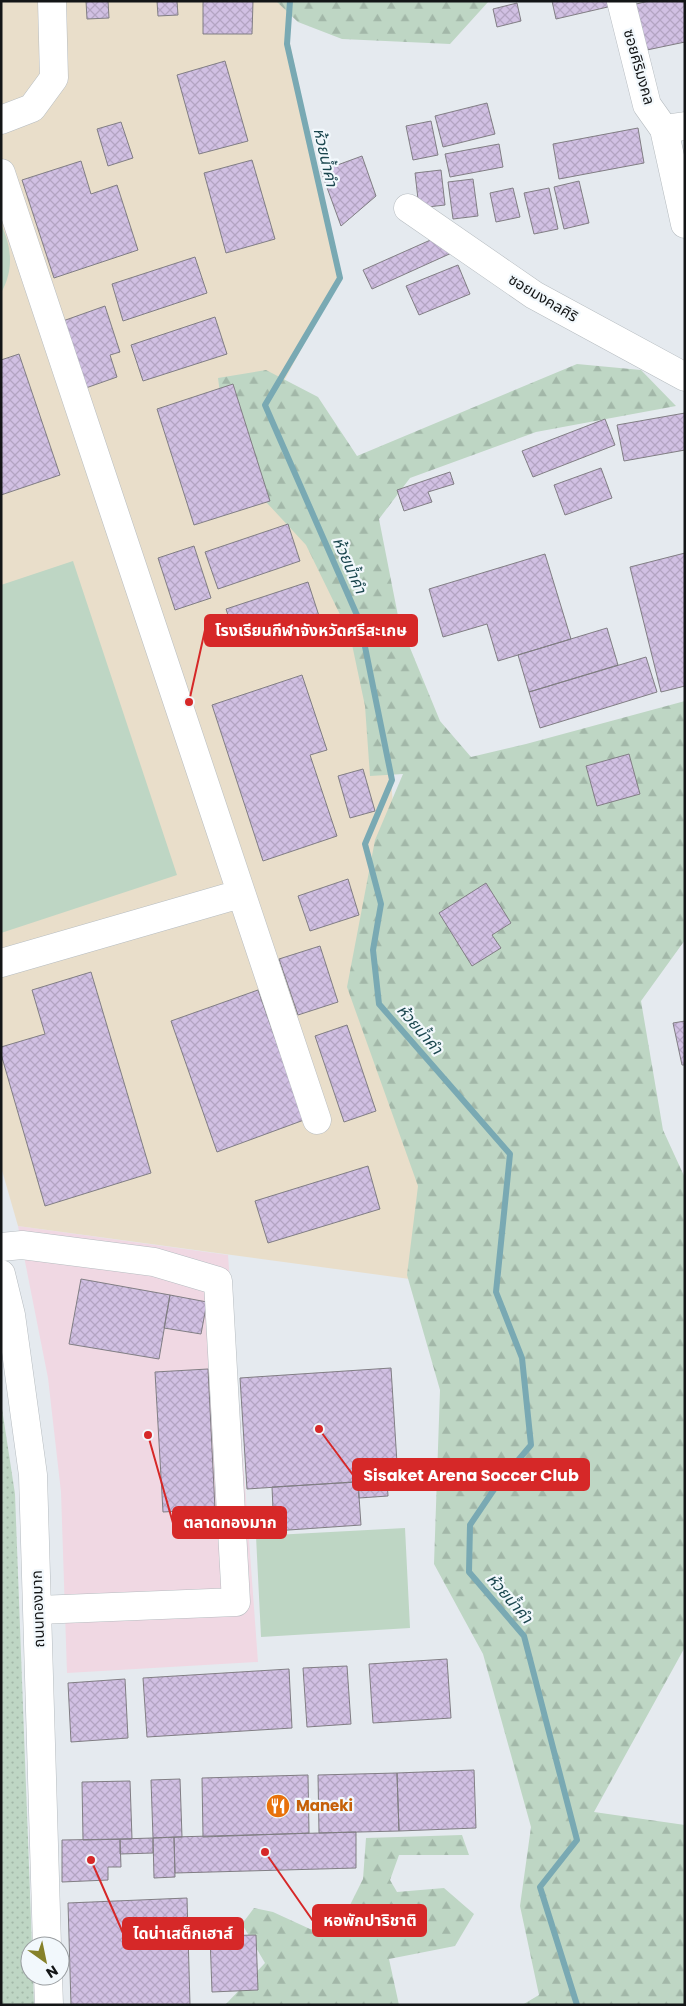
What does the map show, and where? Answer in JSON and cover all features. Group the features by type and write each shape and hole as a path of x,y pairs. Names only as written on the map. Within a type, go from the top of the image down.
{"main road":[{"path":"1,120 32,108 54,78 52,1"},
{"name":"ซอยศิริมงคล","path":"621,1 647,105 674,128"},
{"path":"674,128 685,224"},
{"path":"1,173 240,894 317,1120"},
{"name":"ซอยมงคลศิริ","path":"408,208 534,295 685,378"},
{"path":"1,963 240,894"},
{"path":"1,1247 22,1245 154,1262 218,1281 236,1602 38,1610"},
{"name":"ถนนทองมาก","path":"1,1274 12,1315 33,1476 47,1936"},
{"path":"48,1986 49,2005"}],"shaded area":[{"path":"1,1 289,1 289,39 340,277 269,409 361,627 391,777 394,821 491,1290 18,1226 1,1167"},
{"path":"18,1226 228,1255 258,1662 67,1673 61,1492 48,1378"}],"green space":[{"path":"276,1 489,1 450,44 342,39 298,22"},
{"path":"1,224 9,250 10,267 1,293"},
{"path":"577,364 641,370 676,406 536,432 410,478 379,519 399,621 440,721 471,757 685,701 685,940 641,1001 663,1130 685,1178 685,1647 594,1812 685,1825 685,2005 522,2005 539,1995 520,1906 531,1827 483,1654 434,1564 440,1390 407,1275 418,1186 347,987 375,840 403,774 370,776 365,706 350,635 306,545 229,462 218,378 266,370 318,397 357,456"},
{"path":"73,561 177,875 1,933 1,585"},
{"path":"1,1402 15,1494 32,1936 20,1936 20,1986 33,1986 34,2005 2,2005"},
{"path":"405,1528 410,1628 261,1637 256,1536"},
{"path":"462,1835 469,1855 399,1855 390,1880 397,1892 444,1888 474,1914 455,1946 389,1959 399,2005 225,2005 265,1963 242,1924 254,1908 273,1912 310,1929 331,1932 348,1922 348,1909 363,1879 366,1838"}],"building":[{"path":"86,1 108,1 109,18 87,19"},
{"path":"157,1 177,1 178,15 158,16"},
{"path":"203,1 253,1 252,34 203,34"},
{"path":"552,1 611,1 612,6 556,19"},
{"path":"649,1 685,1 685,42 642,51 632,5"},
{"path":"517,3 521,21 497,27 493,9"},
{"path":"225,61 248,141 199,154 177,75"},
{"path":"487,103 495,134 443,147 435,116"},
{"path":"431,121 438,155 413,160 406,126"},
{"path":"121,122 133,158 108,166 97,129"},
{"path":"638,128 644,163 559,179 553,144"},
{"path":"499,144 503,167 450,177 445,154"},
{"path":"362,156 376,196 341,226 321,171"},
{"path":"252,160 275,239 226,253 204,173"},
{"path":"81,161 91,194 117,185 138,250 54,278 22,180"},
{"path":"441,170 445,205 419,208 415,173"},
{"path":"473,179 478,216 453,219 448,182"},
{"path":"579,181 589,223 564,229 554,187"},
{"path":"513,188 520,217 496,222 490,193"},
{"path":"549,188 558,229 534,234 524,193"},
{"path":"435,238 456,251 372,289 363,270"},
{"path":"195,257 207,293 123,321 112,284"},
{"path":"458,265 470,294 419,315 406,286"},
{"path":"105,306 120,352 110,355 117,377 83,389 60,322"},
{"path":"215,317 227,354 143,381 131,345"},
{"path":"19,354 60,475 1,495 1,360"},
{"path":"233,384 270,501 194,525 157,409"},
{"path":"685,413 685,450 624,461 617,425"},
{"path":"605,419 615,445 533,477 522,451"},
{"path":"601,468 612,498 565,515 554,485"},
{"path":"450,472 454,484 428,492 432,502 404,511 397,490"},
{"path":"288,524 300,561 218,589 205,552"},
{"path":"194,546 211,598 175,610 158,558"},
{"path":"685,553 685,686 661,692 630,567"},
{"path":"545,554 571,639 498,661 487,624 443,637 429,589"},
{"path":"308,582 320,619 238,646 226,609"},
{"path":"607,628 618,665 529,692 518,655"},
{"path":"646,657 657,692 540,728 529,692"},
{"path":"302,675 327,750 310,755 337,836 263,861 212,705"},
{"path":"629,754 640,794 597,806 586,766"},
{"path":"363,769 375,811 350,818 338,776"},
{"path":"348,879 359,915 310,931 298,896"},
{"path":"486,883 511,923 492,935 501,948 472,966 439,913"},
{"path":"320,946 338,1002 298,1015 279,959"},
{"path":"91,972 151,1173 45,1206 1,1054 1,1047 45,1034 32,990"},
{"path":"258,990 304,1120 217,1152 171,1021"},
{"path":"685,1021 685,1065 682,1065 673,1023"},
{"path":"347,1025 376,1111 344,1122 315,1036"},
{"path":"368,1166 380,1209 268,1243 255,1201"},
{"path":"81,1279 170,1295 159,1359 69,1344"},
{"path":"170,1295 207,1302 201,1334 164,1328"},
{"path":"391,1368 398,1479 247,1489 240,1378"},
{"path":"208,1369 215,1509 163,1512 155,1372"},
{"path":"387,1480 388,1496 359,1498 358,1482"},
{"path":"358,1482 361,1525 274,1531 272,1487"},
{"path":"447,1659 451,1718 373,1723 369,1664"},
{"path":"347,1666 351,1724 307,1727 303,1668"},
{"path":"289,1669 292,1728 147,1737 143,1678"},
{"path":"125,1679 128,1738 71,1742 68,1683"},
{"path":"474,1770 476,1828 399,1831 397,1773"},
{"path":"397,1773 399,1831 319,1833 318,1775"},
{"path":"308,1775 309,1833 203,1837 202,1778"},
{"path":"180,1779 182,1837 153,1838 151,1780"},
{"path":"130,1781 132,1839 83,1840 82,1782"},
{"path":"356,1832 356,1868 175,1873 174,1837"},
{"path":"174,1837 175,1877 154,1878 153,1838"},
{"path":"153,1838 153,1853 120,1854 120,1839"},
{"path":"120,1839 121,1867 108,1867 108,1880 62,1882 62,1840"},
{"path":"187,1898 190,2005 71,2005 68,1903"},
{"path":"256,1935 258,1990 212,1992 210,1936"}],"waterway":[{"name":"ห้วยน้ำคำ","path":"290,1 287,44 340,278 265,405 360,622 392,780 365,844 381,904 373,950 379,1004 510,1154 496,1292 522,1358 531,1445 497,1485 470,1525 469,1572 524,1636 577,1840 540,1887 577,2005"}],"place":[{"name":"โรงเรียนกีฬาจังหวัดศรีสะเกษ","path":"189,702"},
{"name":"Sisaket Arena Soccer Club","path":"319,1429"},
{"name":"ตลาดทองมาก","path":"148,1435"},
{"name":"Maneki","path":"278,1806"},
{"name":"หอพักปาริชาติ","path":"265,1852"},
{"name":"ไดน่าเสต็กเฮาส์","path":"91,1860"}]}
